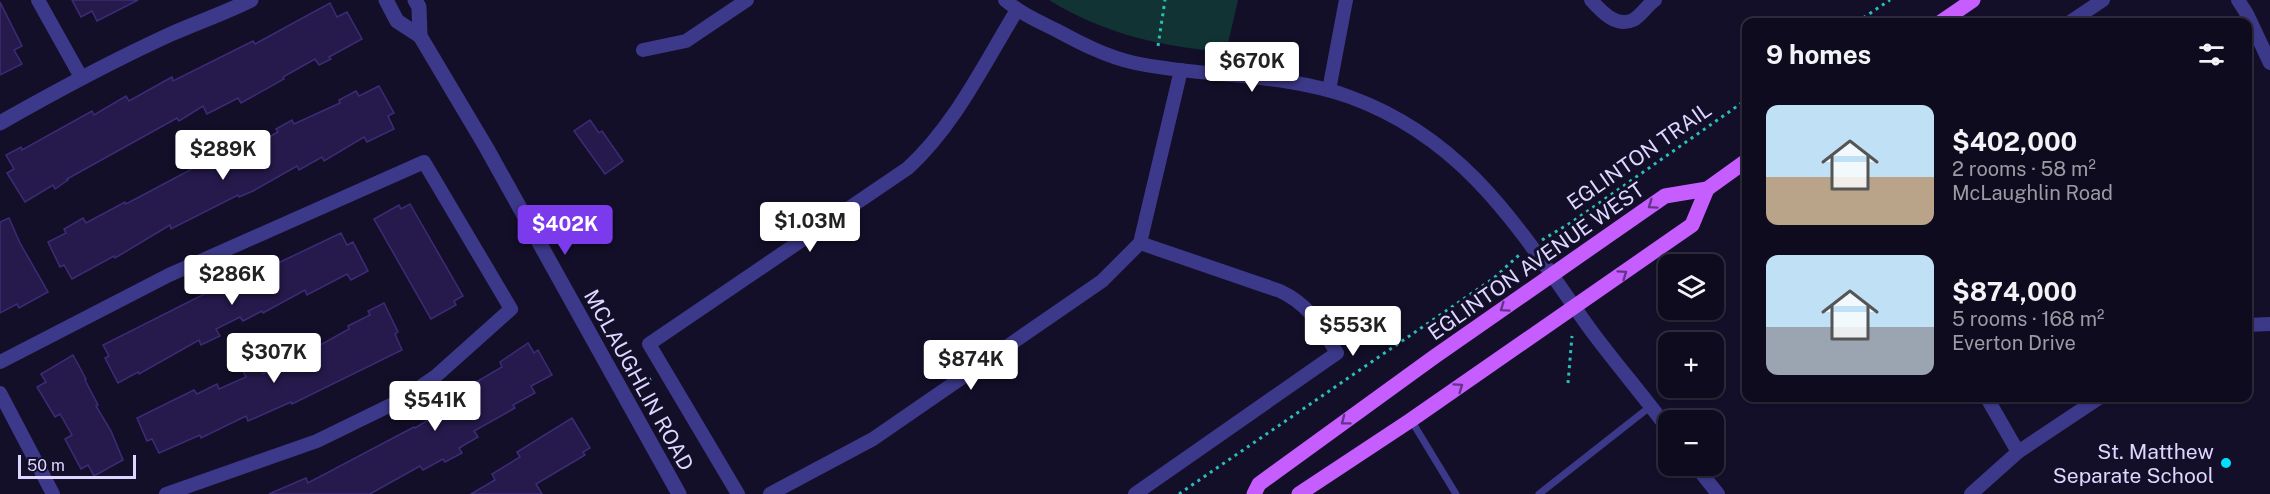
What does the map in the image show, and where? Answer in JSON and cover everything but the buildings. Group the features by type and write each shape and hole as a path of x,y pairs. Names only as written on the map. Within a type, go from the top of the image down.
{"main road":[{"path":"1947,18 1973,0"},
{"name":"EGLINTON AVENUE WEST","path":"1254,494 1260,483 1665,196 1707,189 1742,164"},
{"path":"1299,494 1411,420 1692,225 1707,189"}],"street":[{"path":"38,0 81,77"},
{"path":"0,123 81,77 173,33 251,0"},
{"name":"MCLAUGHLIN ROAD","path":"386,0 397,21 420,36 486,147 679,494"},
{"name":"MCLAUGHLIN ROAD","path":"415,0 418,7 420,36"},
{"path":"642,50 686,40 747,0"},
{"path":"1005,0 1017,10 1086,46 1133,63 1273,80 1329,90 1401,121 1454,158 1486,188 1526,237 1609,355 1658,415"},
{"path":"1329,90 1346,0"},
{"path":"1591,0 1609,18 1620,22 1633,21 1655,0"},
{"path":"2076,18 2103,0"},
{"path":"2238,0 2249,18"},
{"path":"738,494 649,344 908,168 945,129 1017,10"},
{"path":"2252,25 2270,63"},
{"path":"770,494 873,439 1102,281 1140,243 1181,70"},
{"path":"0,362 169,275 424,162 511,309 436,376 401,400 317,441 166,494"},
{"path":"1135,494 1337,353 1309,309 1295,298 1140,243"},
{"path":"2252,326 2270,324"},
{"path":"0,393 52,494"},
{"path":"1989,402 2018,452"},
{"path":"1971,494 2018,452 2093,402"},
{"path":"1704,476 1718,494"}],"lane":[{"path":"1539,494 1651,406"},
{"path":"1411,420 1456,494"}],"path":[{"path":"1158,46 1165,0"},
{"path":"1863,18 1890,0"},
{"name":"EGLINTON TRAIL","path":"1549,235 1572,222 1742,103"},
{"path":"1179,494 1485,284 1512,260"},
{"path":"1568,383 1572,336"},
{"path":"623,394 665,371"}],"green space":[{"path":"1049,0 1238,0 1226,52 1179,47 1134,37 1091,22"}],"place":[{"name":"St. Matthew Separate School","path":"2226,463"}]}
